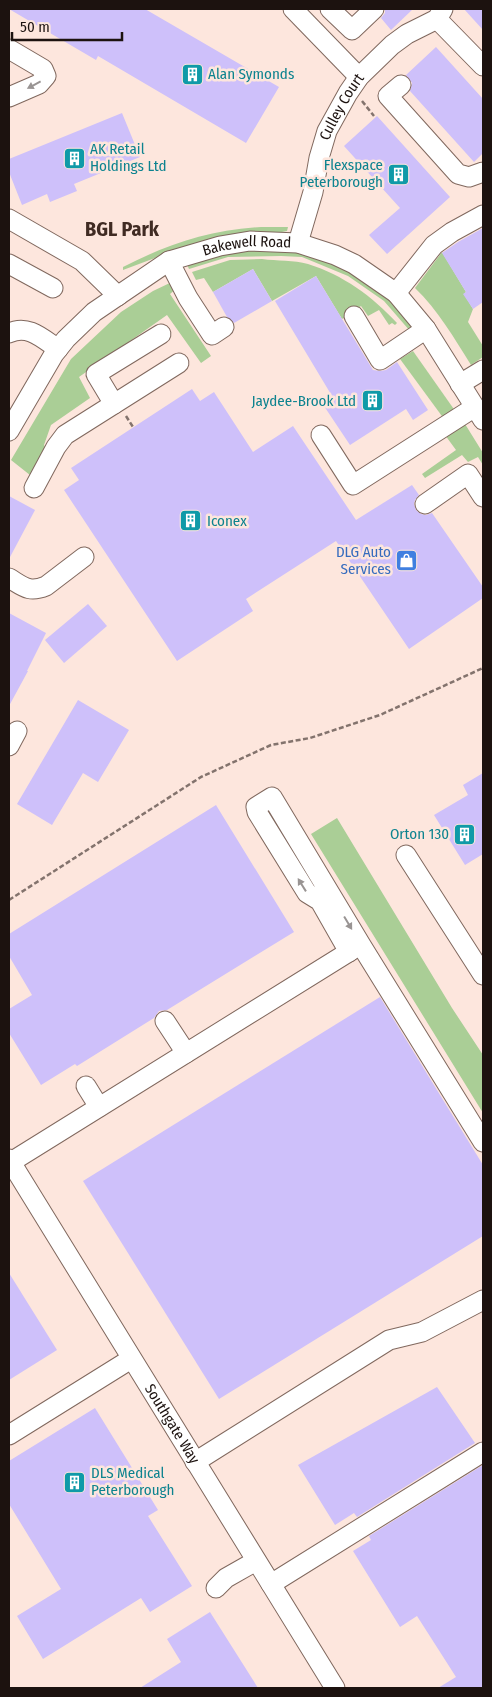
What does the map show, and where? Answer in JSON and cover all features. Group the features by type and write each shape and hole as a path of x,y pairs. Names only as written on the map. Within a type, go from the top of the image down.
{"street":[{"path":"293,9 359,77"},
{"path":"330,9 357,32 374,9"},
{"path":"440,14 483,66"},
{"name":"Culley Court","path":"298,243 314,192 320,158 328,131 348,93 359,77 392,45 440,14"},
{"path":"9,49 43,68 46,76 39,84 9,97"},
{"path":"400,85 388,96 435,135 458,174 469,177 483,172"},
{"path":"396,293 434,245 483,215"},
{"path":"9,219 82,261 118,296"},
{"name":"Bakewell Road","path":"9,431 58,349 94,312 169,262 220,246 250,241 298,243 335,255 354,264 396,293 426,330 479,414"},
{"path":"169,262 188,298 212,335 224,327"},
{"path":"9,264 53,288"},
{"path":"354,316 380,360 426,330"},
{"path":"11,328 33,332 58,349"},
{"path":"114,404 96,374 161,334"},
{"path":"34,488 56,447 65,435 179,363"},
{"path":"460,384 483,370"},
{"path":"321,435 353,485 479,414"},
{"path":"425,504 468,474 483,497"},
{"path":"9,578 28,589 39,589 46,586 84,557"},
{"path":"355,948 272,797 256,807 257,812 307,893 320,901 355,948 483,1142"},
{"path":"406,855 483,975"},
{"path":"10,1161 355,948"},
{"path":"165,1021 186,1053"},
{"path":"86,1086 99,1107"},
{"name":"Southgate Way","path":"10,1161 335,1688"},
{"path":"195,1462 389,1340 422,1332 483,1300"},
{"path":"9,1435 132,1359"},
{"path":"271,1584 483,1452"},
{"path":"216,1588 226,1578 256,1561"}],"path":[{"path":"361,100 374,116"},
{"path":"9,900 201,777 272,745 310,738 380,715 483,668"}],"green space":[{"path":"261,227 288,227 287,231 163,255 123,270 123,267 156,251 189,239 224,231"},
{"path":"231,249 280,249 310,254 346,267 392,298 414,328 410,331 384,301 348,276 302,257 228,257 189,269 186,262"},
{"path":"442,252 466,292 464,294 473,309 468,322 483,346 483,357 471,365 438,315 415,288"},
{"path":"262,259 308,264 333,274 367,295 397,323 389,325 379,310 368,316 361,306 342,319 316,276 272,301 253,269 213,292 204,278 196,280 192,272 230,260"},
{"path":"174,281 178,287 170,294 211,356 201,363 167,315 79,377 90,398 51,425 44,445 48,453 35,479 11,460 71,359 121,312 153,291"},
{"path":"413,351 458,415 447,423 400,359"},
{"path":"465,424 483,453 483,465 478,457 468,462 462,455 425,478 422,474 456,450 445,435"},
{"path":"337,818 452,1008 483,1055 483,1113 311,834"}],"building":[{"name":"Alan Symonds","path":"9,9 145,9 279,87 246,143 98,56 96,60"},
{"path":"385,9 413,9 391,30 381,18 385,13"},
{"path":"464,9 483,9 483,30"},
{"path":"436,47 483,99 483,153 474,162 410,91 412,83 406,75"},
{"name":"AK Retail Holdings Ltd","path":"122,113 140,157 74,184 77,191 50,202 47,194 22,205 9,172 9,159"},
{"name":"Flexspace Peterborough","path":"377,116 450,197 387,254 369,235 400,208 344,146"},
{"path":"483,228 483,302 473,309 463,294 466,292 442,253"},
{"path":"253,269 272,301 234,323 227,317 213,292"},
{"path":"316,276 373,370 386,370 397,362 428,410 413,420 406,409 350,445 322,403 332,396 275,301"},
{"name":"Iconex","path":"192,389 200,401 214,392 253,452 293,426 356,520 412,485 419,495 414,504 416,510 426,515 432,513 483,587 483,598 409,649 336,541 246,599 253,611 177,661 64,490 79,480 71,468"},
{"path":"9,496 35,510 9,559"},
{"path":"88,604 107,626 64,663 45,640"},
{"path":"9,613 46,633 9,706"},
{"path":"78,700 129,730 98,782 83,773 52,825 17,804"},
{"name":"Orton 130","path":"483,773 483,854 465,865 434,815 468,795 463,785"},
{"path":"216,805 294,932 167,1010 159,1011 154,1018 77,1066 75,1064 41,1085 9,1033 9,1009 32,995 9,956 9,934"},
{"path":"380,997 483,1165 483,1236 219,1399 83,1181"},
{"path":"9,1273 57,1350 9,1380"},
{"path":"437,1387 475,1443 357,1517 354,1513 335,1525 298,1465"},
{"path":"95,1408 158,1510 148,1516 192,1586 150,1612 141,1598 43,1659 17,1616 61,1589 9,1504 9,1461"},
{"path":"483,1465 483,1688 438,1688 456,1677 417,1616 400,1627 353,1551 371,1540 369,1536"},
{"path":"210,1612 258,1688 140,1688 181,1662 167,1639"}],"place":[{"name":"Alan Symonds","path":"192,74"},
{"name":"AK Retail Holdings Ltd","path":"74,158"},
{"name":"Flexspace Peterborough","path":"399,174"},
{"name":"Jaydee-Brook Ltd","path":"372,401"},
{"name":"Iconex","path":"191,521"},
{"name":"DLG Auto Services","path":"407,561"},
{"name":"Orton 130","path":"465,834"},
{"name":"DLS Medical Peterborough","path":"75,1482"}],"district":[{"name":"BGL Park","path":"122,229"}]}
